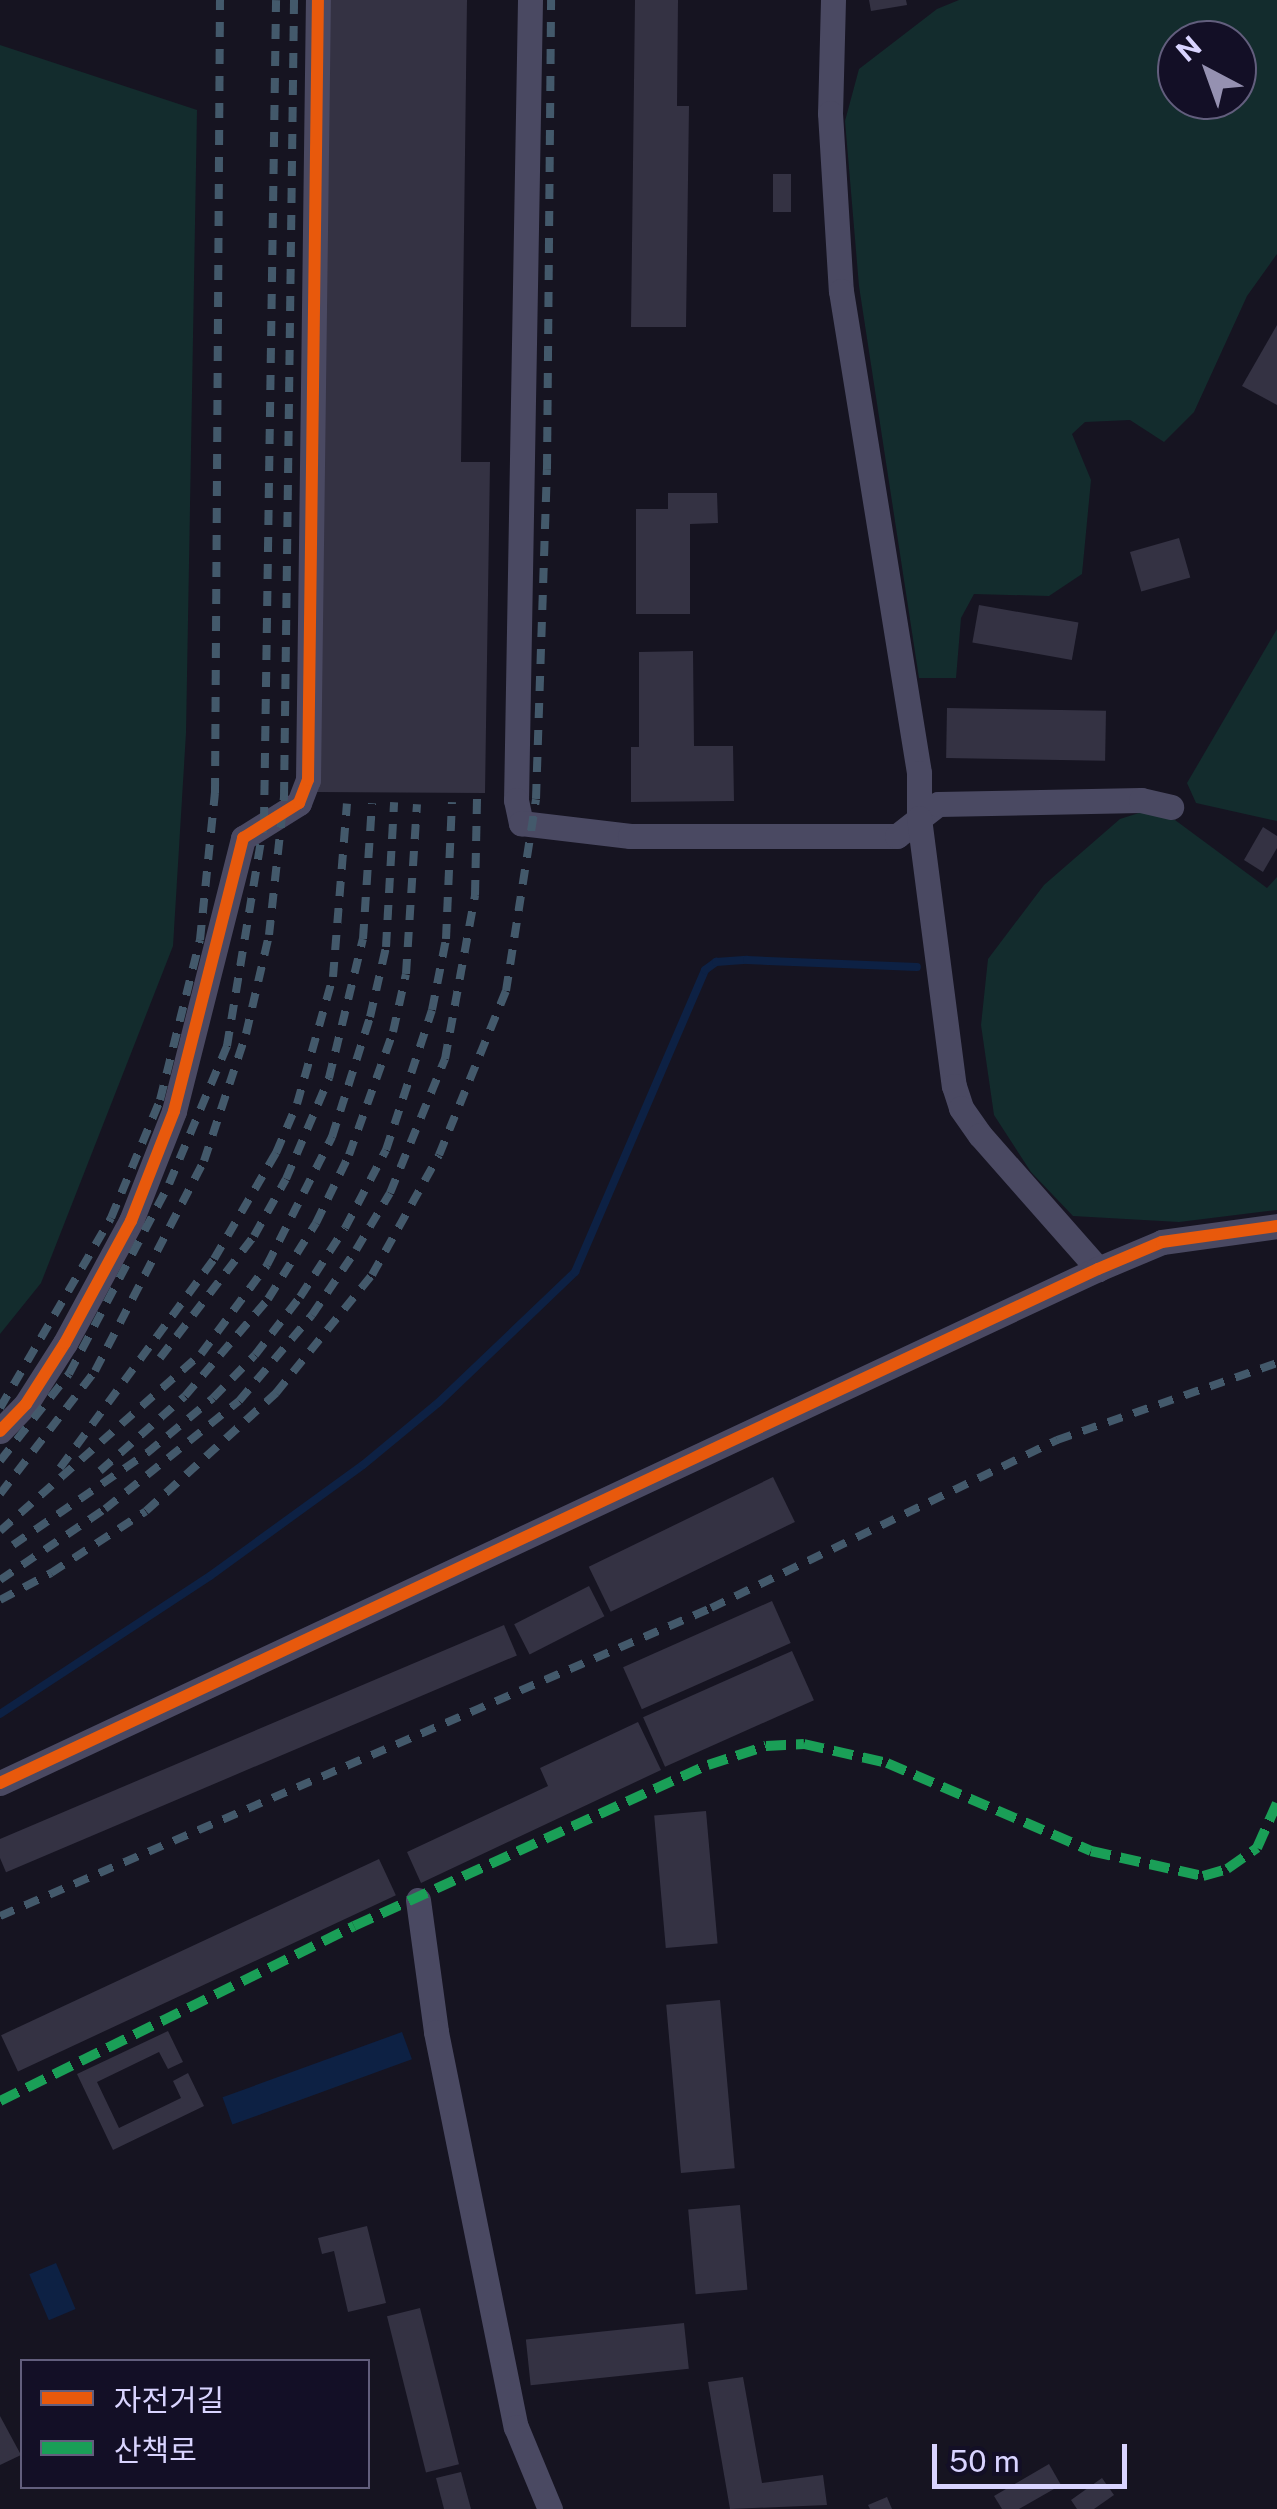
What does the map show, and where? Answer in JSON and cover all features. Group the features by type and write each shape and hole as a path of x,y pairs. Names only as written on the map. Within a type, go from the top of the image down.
{"street":[{"path":"0,1431 26,1404 65,1344 131,1221 174,1110 244,838 299,803 308,780 318,0"},
{"path":"530,0 516,816 521,823 630,836 896,836 938,804 1141,800 1171,807"},
{"path":"833,0 830,112 841,291 919,772 919,818 954,1086 961,1108 1098,1269"},
{"path":"0,1783 1098,1269 1162,1242 1277,1226"},
{"path":"418,1900 436,2032 516,2427 550,2509"}],"green space":[{"path":"959,0 1277,0 1277,254 1247,296 1194,412 1164,442 1130,420 1085,422 1072,434 1091,480 1082,574 1049,596 974,594 961,618 956,678 919,678 859,286 845,121 859,69 937,9"},
{"path":"0,45 197,110 186,733 173,946 41,1283 0,1334"},
{"path":"1277,629 1277,821 1196,803 1187,783"},
{"path":"1142,812 1175,820 1267,888 1277,877 1277,1210 1179,1222 1073,1216 1031,1172 994,1115 981,1025 988,959 1044,885 1120,819"}],"water":[{"path":"402,2032 412,2059 232,2125 223,2097"},
{"path":"56,2263 76,2309 49,2320 29,2274"}],"building":[{"path":"327,0 467,0 461,462 490,462 485,793 316,792"},
{"path":"635,0 678,0 677,106 689,106 686,327 631,327"},
{"path":"869,0 906,0 907,5 871,11"},
{"path":"773,174 791,174 791,212 773,212"},
{"path":"1277,325 1277,405 1242,386"},
{"path":"668,493 717,493 718,523 690,524 690,614 636,614 636,509 668,509"},
{"path":"1179,538 1190,577 1141,591 1130,552"},
{"path":"979,605 1078,623 1072,660 972,642"},
{"path":"693,651 694,746 733,746 734,801 631,802 631,747 639,747 639,652"},
{"path":"947,708 1106,711 1105,761 946,758"},
{"path":"1263,827 1277,836 1277,848 1263,872 1244,860"},
{"path":"773,1477 795,1522 611,1612 589,1567"},
{"path":"589,1586 604,1616 530,1654 514,1624"},
{"path":"772,1601 791,1643 642,1709 623,1667"},
{"path":"504,1625 517,1655 6,1872 0,1858 0,1839"},
{"path":"792,1651 814,1700 665,1767 643,1717"},
{"path":"638,1722 661,1770 421,1883 407,1852 548,1786 540,1768"},
{"path":"706,1811 718,1943 666,1948 654,1816"},
{"path":"379,1859 396,1895 18,2071 1,2035"},
{"path":"720,2000 735,2168 681,2173 666,2005"},
{"path":"168,2031 183,2062 168,2069 159,2052 97,2082 119,2128 181,2098 173,2081 188,2073 204,2106 113,2150 77,2074"},
{"path":"740,2205 747,2290 696,2294 688,2210"},
{"path":"367,2226 386,2303 348,2312 334,2251 322,2254 318,2238"},
{"path":"420,2308 459,2464 426,2472 387,2316"},
{"path":"684,2323 689,2369 531,2385 526,2340"},
{"path":"743,2377 762,2483 823,2475 827,2505 730,2509 708,2382"},
{"path":"0,2416 20,2455 0,2465"},
{"path":"1049,2464 1061,2485 1019,2509 1002,2509 994,2496"},
{"path":"461,2472 471,2509 444,2509 436,2478"},
{"path":"1102,2478 1114,2495 1094,2509 1077,2509 1071,2500"},
{"path":"887,2497 892,2509 870,2509 868,2505"}],"waterway":[{"path":"0,1714 210,1576 363,1465 438,1403 575,1272 705,970 716,962 747,960 917,967"}],"railway":[{"path":"0,1408 111,1218 160,1100 200,940 215,793 220,0"},
{"path":"0,1461 69,1374 169,1184 227,1046 264,822 276,0"},
{"path":"0,1494 95,1371 204,1161 246,1034 269,935 284,797 294,0"},
{"path":"0,1600 51,1573 146,1511 276,1393 372,1275 439,1155 506,991 536,799 547,469 551,0"},
{"path":"0,1580 105,1509 239,1401 312,1315 356,1250 390,1193 445,1059 475,895 477,799"},
{"path":"0,1531 201,1354 267,1265 332,1137 370,1017 386,947 394,802"},
{"path":"13,1545 147,1453 213,1398 255,1355 300,1297 345,1228 386,1150 432,1010 446,939 452,802"},
{"path":"160,1358 254,1236 286,1179 329,1078 363,939 372,803"},
{"path":"60,1468 214,1259 276,1153 297,1104 333,977 347,804"},
{"path":"100,1471 185,1396 268,1299 316,1223 349,1155 393,1032 406,974 417,804"},
{"path":"0,1916 711,1608 1057,1440 1277,1363"}],"marked path":[{"path":"0,2101 354,1926 708,1765 766,1746 804,1744 887,1763 1091,1851 1203,1876 1227,1869 1257,1848 1277,1803"}],"cycle path":[{"path":"0,1431 26,1404 65,1343 131,1221 174,1111 243,838 299,803 308,780 318,0"},
{"path":"0,1783 1098,1269 1162,1242 1277,1226"}]}
